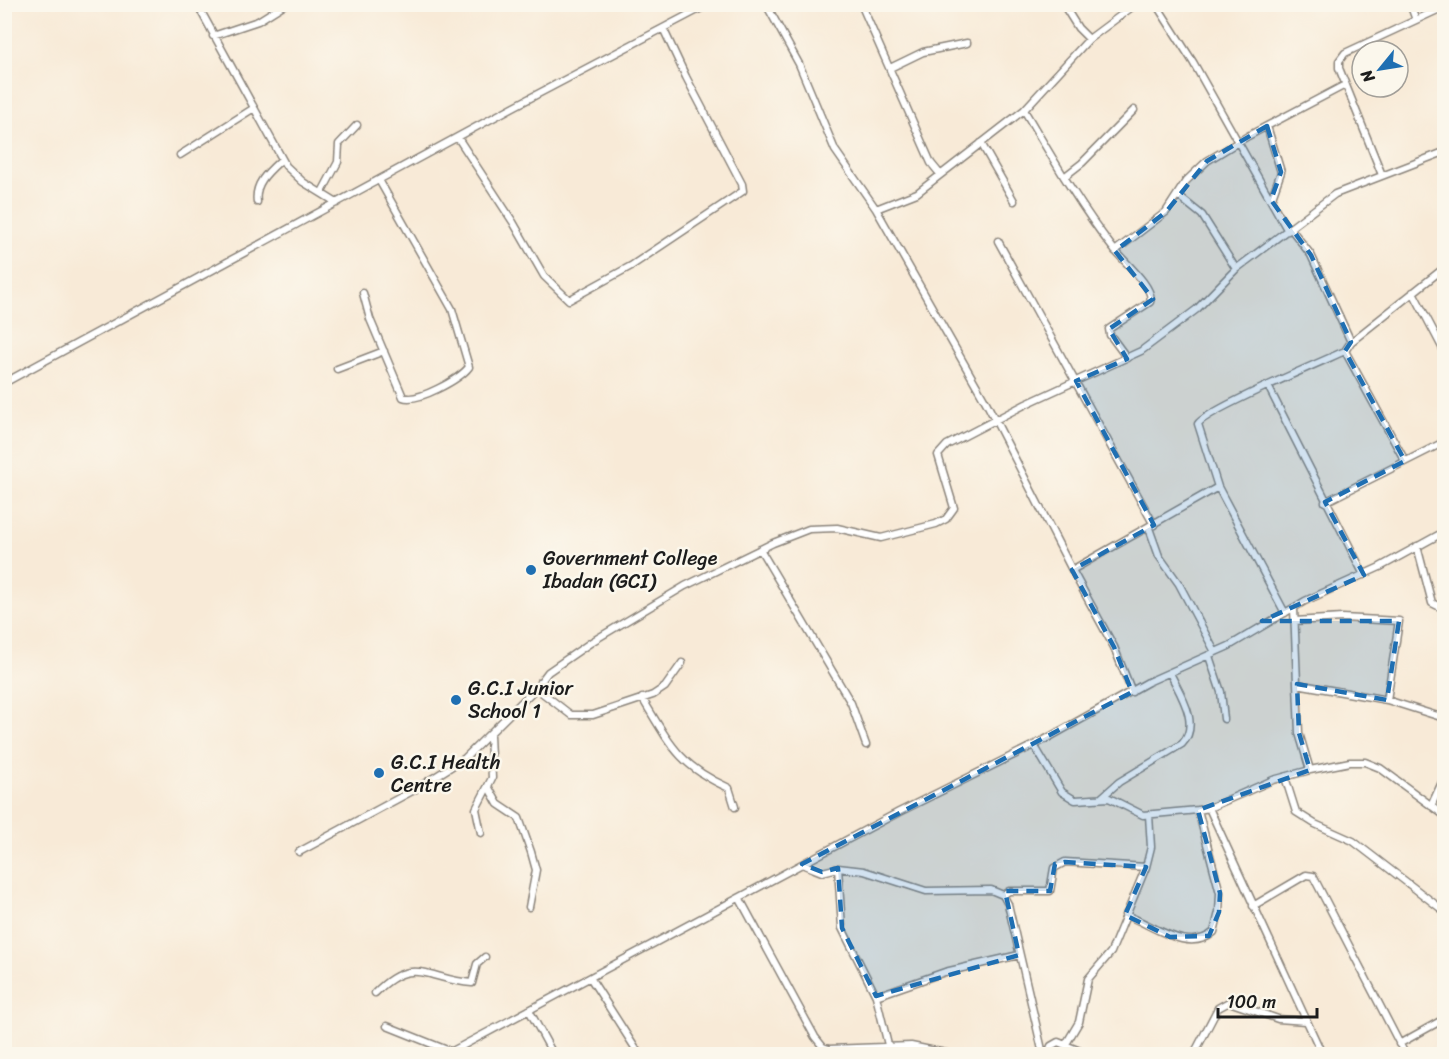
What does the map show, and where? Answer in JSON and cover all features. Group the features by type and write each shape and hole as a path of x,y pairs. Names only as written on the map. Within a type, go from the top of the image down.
{"street":[{"path":"197,4 282,159 303,183 322,192 337,203"},
{"path":"213,36 258,21 285,4"},
{"path":"4,383 709,4"},
{"path":"766,4 799,64 835,150 876,209 996,421 1114,647 1132,692"},
{"path":"861,4 931,163 940,174"},
{"path":"1063,4 1078,28 1089,39"},
{"path":"876,209 917,194 1024,110 1089,39 1136,4"},
{"path":"1156,4 1193,62 1289,230 1311,255 1351,342"},
{"path":"1410,4 1416,20"},
{"path":"1382,175 1339,68 1339,61 1345,53 1444,7"},
{"path":"458,138 513,222 544,276 569,300 585,293 631,266 743,192 742,184 663,28"},
{"path":"890,68 923,52 967,43"},
{"path":"1115,251 1166,212 1186,181 1207,161 1267,126 1346,85"},
{"path":"180,155 254,108"},
{"path":"1024,110 1082,208 1115,251 1148,287 1152,299 1109,329 1110,335 1127,358"},
{"path":"1064,177 1082,163 1134,110"},
{"path":"322,192 338,162 339,144 357,124"},
{"path":"1267,126 1281,172 1271,200"},
{"path":"981,143 1014,201"},
{"path":"299,852 414,790 465,758 536,688 548,672 593,640 685,586 760,549 809,529 837,528 881,538 912,532 946,519 954,508 938,454 947,445 1127,358 1197,309 1236,269 1335,194 1444,152"},
{"path":"257,202 257,188 266,174 282,159"},
{"path":"931,163 932,180"},
{"path":"363,293 370,319 400,393 408,399 435,390 457,378 469,367 453,309 379,180"},
{"path":"1177,195 1202,215 1236,269"},
{"path":"998,241 1076,381 1152,526 1159,556 1179,584 1212,654 1221,692 1224,719"},
{"path":"1285,614 1218,487 1198,424 1200,419 1345,351 1351,342 1444,267"},
{"path":"1413,292 1444,351"},
{"path":"337,369 384,351"},
{"path":"1345,351 1406,461"},
{"path":"1268,386 1325,502 1364,574"},
{"path":"1325,502 1444,441"},
{"path":"1072,570 1218,487"},
{"path":"387,1026 449,1053 802,864 1444,532"},
{"path":"1417,546 1432,603 1444,609"},
{"path":"760,549 851,703 866,744"},
{"path":"1294,608 1299,733 1310,770"},
{"path":"1295,621 1342,618 1399,621 1387,700"},
{"path":"536,688 571,716 593,715 642,698 665,687 682,663"},
{"path":"1101,798 1119,782 1174,750 1189,737 1192,731 1186,706 1170,673"},
{"path":"1297,684 1387,700 1444,718"},
{"path":"642,698 684,761 706,778 729,788 735,807"},
{"path":"481,833 476,809 489,788 492,778 490,735"},
{"path":"1034,745 1062,792 1068,797 1076,800 1109,798 1149,815 1209,808 1285,777 1350,762 1365,762 1380,768 1444,815"},
{"path":"1285,777 1296,812 1315,824 1353,840 1444,911"},
{"path":"1431,806 1444,778"},
{"path":"489,788 498,804 519,818 531,852 536,870 529,908"},
{"path":"1209,808 1322,1054"},
{"path":"1125,915 1141,920 1170,937 1203,938 1214,932 1220,912 1220,893 1198,810"},
{"path":"1066,1044 1079,1022 1088,979 1111,952 1146,867 1151,838 1149,815"},
{"path":"1003,895 1010,891 1050,891 1054,868 1065,861 1146,867"},
{"path":"802,864 822,872 838,868 875,874 926,891 991,890 1003,895 1008,904 1043,1054"},
{"path":"838,868 842,928 876,996 888,1045"},
{"path":"1253,906 1306,876 1313,876 1405,1054"},
{"path":"740,899 805,1020 823,1047 829,1049 888,1045 923,1048 950,1054"},
{"path":"876,996 945,972 1019,955"},
{"path":"375,993 391,977 410,971 419,971 456,982 472,983 477,964 485,957"},
{"path":"591,979 639,1054"},
{"path":"1194,1054 1218,1008 1229,1002 1278,1019 1306,1021"},
{"path":"529,1010 553,1054"},
{"path":"1400,1044 1444,1019"},
{"path":"1048,1054 1052,1046 1058,1042 1087,1054"}],"highlighted area":[{"path":"1267,126 1281,172 1271,200 1311,255 1351,342 1345,351 1405,461 1325,502 1364,575 1262,621 1399,621 1387,700 1297,684 1299,733 1310,770 1198,810 1220,893 1219,912 1209,936 1170,937 1125,915 1146,867 1065,862 1055,864 1050,891 1005,891 1019,955 876,996 842,928 838,868 822,872 802,864 1132,692 1114,647 1072,570 1154,525 1076,381 1127,359 1109,329 1153,299 1115,251 1166,212 1207,161"}],"place":[{"name":"Government College Ibadan (GCI)","path":"531,570"},
{"name":"G.C.I Junior School 1","path":"456,700"},
{"name":"G.C.I Health Centre","path":"379,773"}]}
